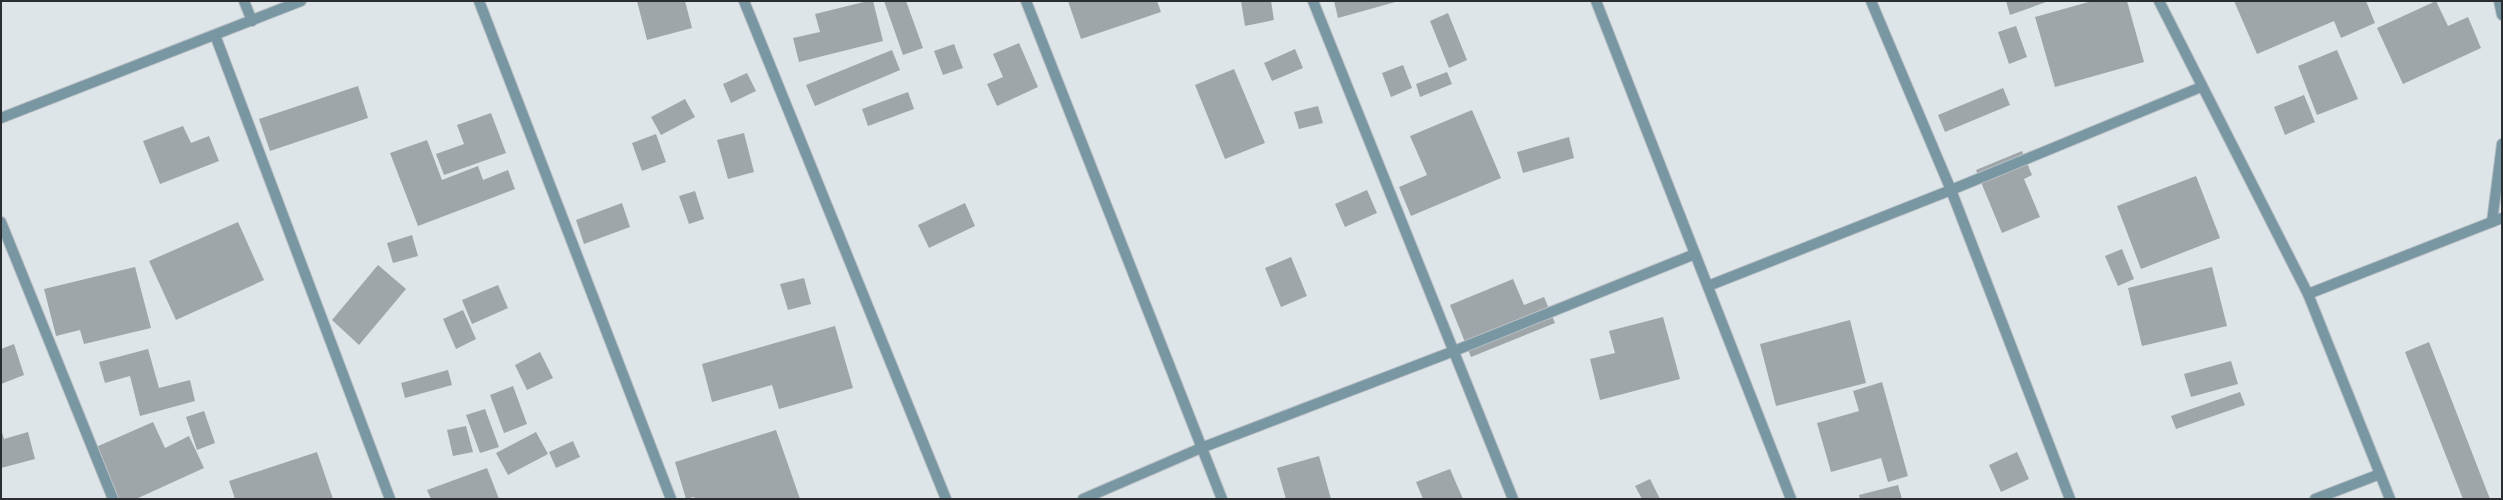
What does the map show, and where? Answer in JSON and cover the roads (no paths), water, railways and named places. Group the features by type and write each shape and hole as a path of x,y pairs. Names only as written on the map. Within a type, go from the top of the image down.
{"street":[{"path":"244,1 252,20"},
{"path":"1,118 301,1"},
{"path":"479,1 671,499"},
{"path":"744,1 946,499"},
{"path":"1026,1 1222,499"},
{"path":"1313,1 1513,499"},
{"path":"1596,1 1791,499"},
{"path":"1871,1 1951,190 2070,499"},
{"path":"2159,1 2201,87 2308,294 2390,499"},
{"path":"2499,1 2502,15"},
{"path":"216,35 390,499"},
{"path":"1708,286 1951,190 2201,87"},
{"path":"2308,294 2497,220 2502,144"},
{"path":"1,222 114,499"},
{"path":"1083,499 1201,448 1454,351 1695,254"},
{"path":"2315,499 2380,474"}]}
